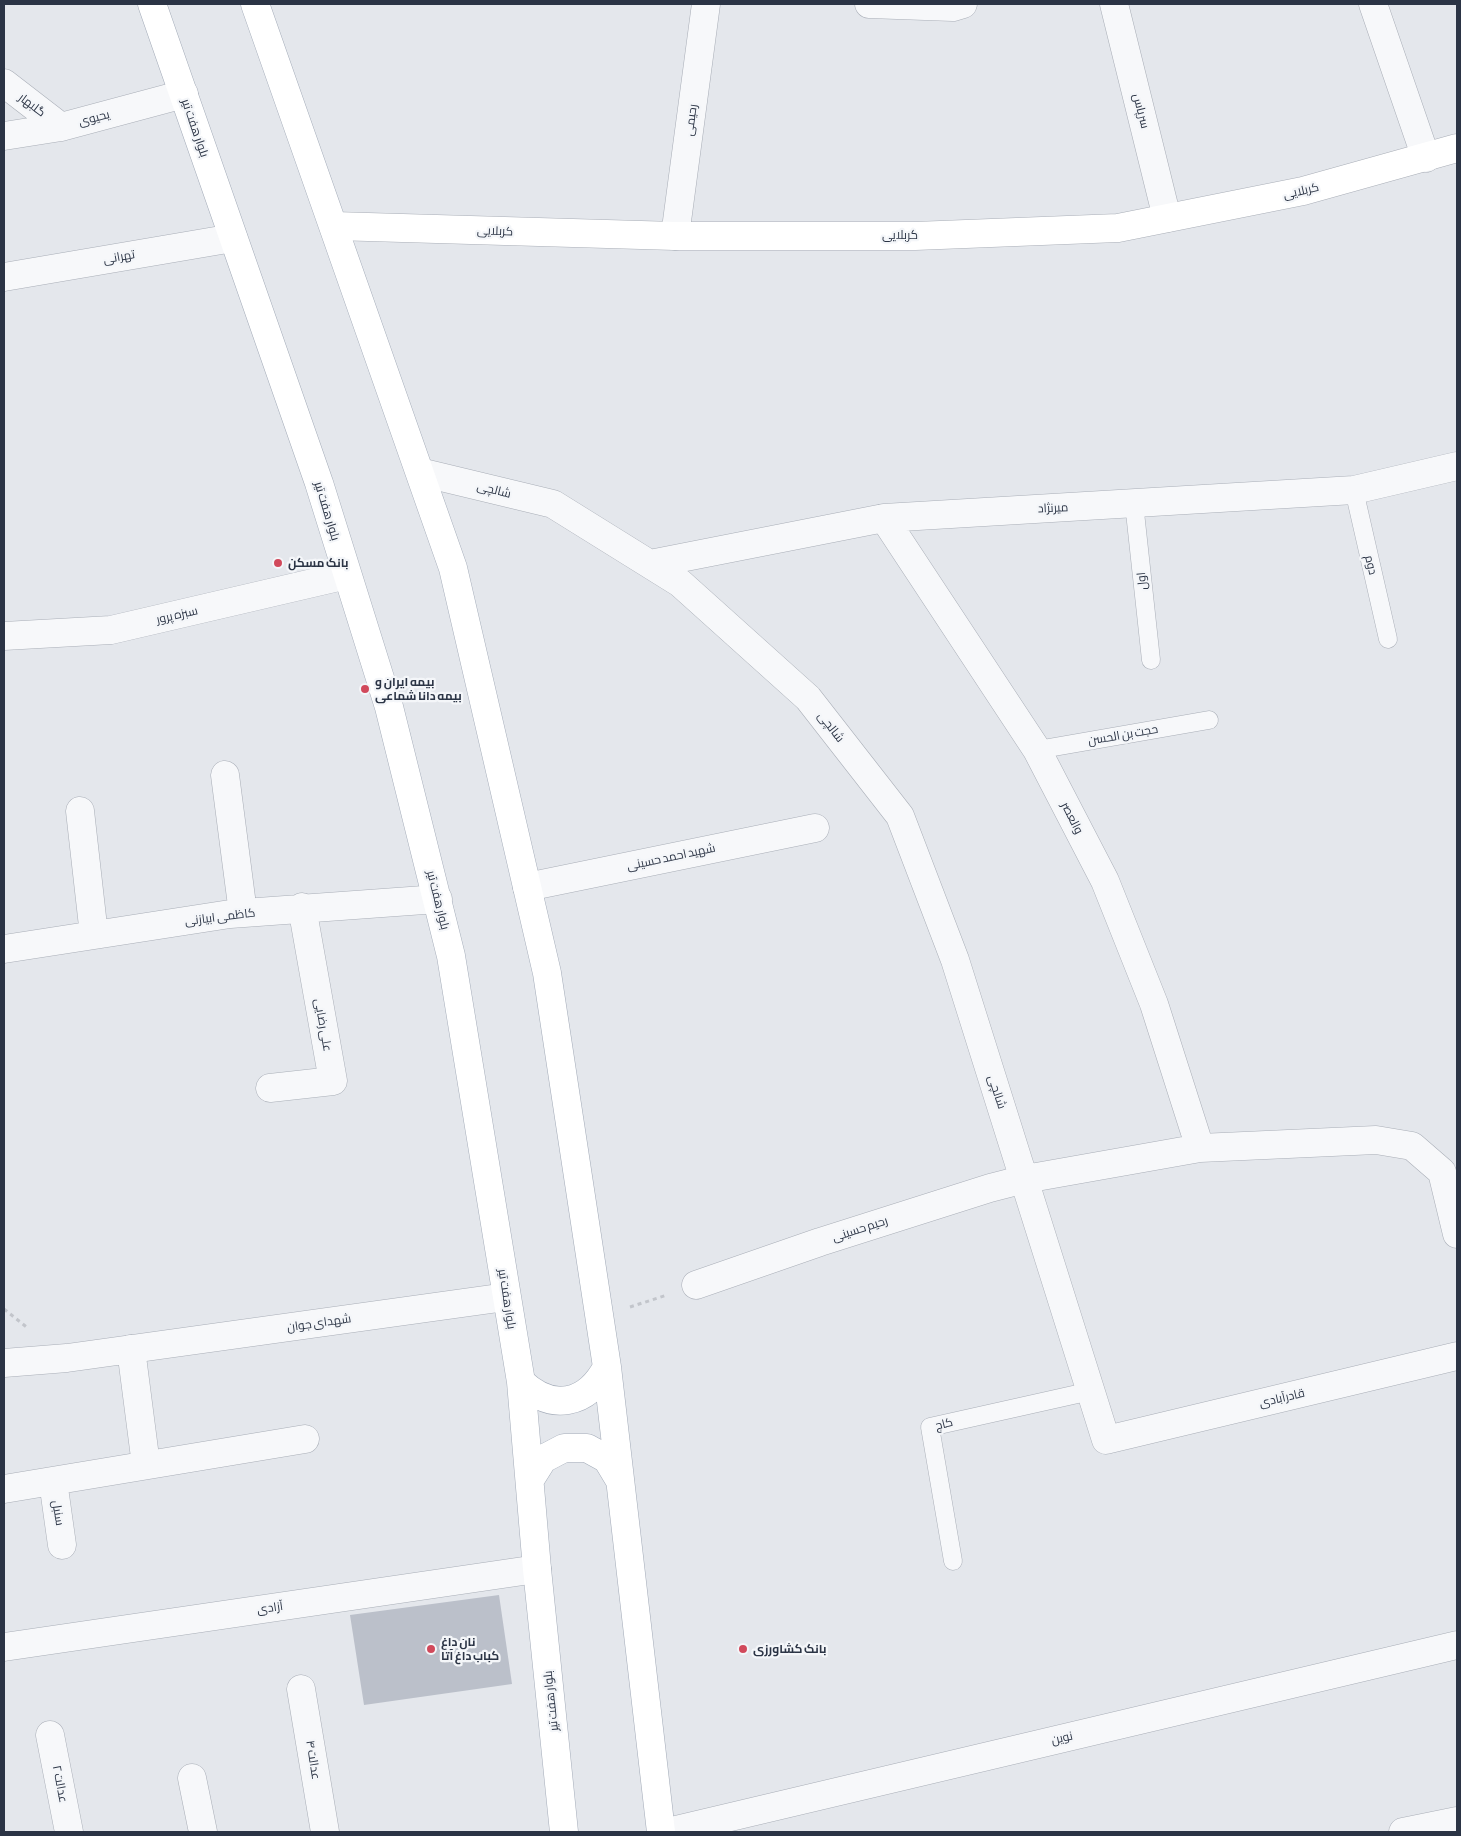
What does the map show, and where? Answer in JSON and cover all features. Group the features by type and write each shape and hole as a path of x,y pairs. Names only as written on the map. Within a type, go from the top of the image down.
{"main road":[{"name":"بلوار هفت تیر","path":"152,4 319,482 390,707 451,956 521,1382 531,1478 537,1569 564,1832"},
{"path":"255,4 453,568 547,973 607,1367 661,1832"},
{"name":"کربلایی","path":"334,226 675,236 925,235 1118,228 1303,191 1457,148"},
{"path":"521,1382 532,1392 546,1399 561,1401 576,1399 589,1391 600,1380 607,1367"},
{"path":"531,1478 543,1459 564,1448 587,1448 607,1459 619,1479"}],"street":[{"name":"رحیمی","path":"675,236 706,4"},
{"path":"869,4 953,7 962,4"},
{"name":"سرپاس","path":"1114,4 1167,218"},
{"path":"1373,4 1426,158"},
{"name":"گلبهار","path":"4,83 61,126"},
{"name":"یحیوی","path":"4,136 61,126 184,94"},
{"name":"تهرانی","path":"4,277 233,238"},
{"name":"میرنژاد","path":"650,564 884,518 1354,490 1457,466"},
{"name":"شالچی","path":"420,472 553,504 680,583 808,698 900,816 955,960 1106,1440"},
{"name":"والعصر","path":"884,518 1037,750 1105,882 1154,1004 1200,1148"},
{"name":"سبزه پرور","path":"4,636 111,630 347,575"},
{"path":"225,774 243,913"},
{"path":"80,811 94,935"},
{"name":"شهید احمد حسینی","path":"527,887 816,828"},
{"name":"کاظمی ابیازنی","path":"4,949 243,913 302,907 438,899"},
{"name":"علی رضایی","path":"270,1088 332,1081 302,907"},
{"path":"1025,1179 1200,1148 1376,1140 1412,1146 1450,1170 1457,1234"},
{"name":"رحیم حسینی","path":"696,1284 820,1242 990,1188 1025,1179"},
{"name":"شهدای جوان","path":"4,1363 67,1358 506,1297"},
{"path":"132,1349 146,1465"},
{"name":"قادرآبادی","path":"1106,1440 1457,1356"},
{"path":"4,1489 305,1439"},
{"name":"سنبل","path":"53,1481 62,1545"},
{"name":"آزادی","path":"4,1647 537,1569"},
{"name":"نوین","path":"667,1832 1457,1645"},
{"name":"عدالت ۴","path":"301,1689 325,1832"},
{"name":"عدالت ۲","path":"50,1736 69,1832"},
{"path":"192,1778 203,1832"},
{"path":"1403,1832 1457,1821"}],"lane":[{"name":"دوم","path":"1354,490 1388,639"},
{"name":"اول","path":"1134,503 1151,660"},
{"name":"حجت بن الحسن","path":"1037,750 1208,720"},
{"name":"کاج","path":"953,1561 930,1427 1091,1391"}],"path":[{"path":"599,1318 696,1284"}],"building":[{"name":"نان داغ کباب داغ آتا","path":"499,1595 512,1684 364,1705 350,1615"}],"place":[{"name":"بانک مسکن","path":"278,563"},
{"name":"بیمه ایران و بیمه دانا شماعی","path":"365,689"},
{"name":"نان داغ کباب داغ آتا","path":"431,1649"},
{"name":"بانک کشاورزی","path":"743,1649"}]}
